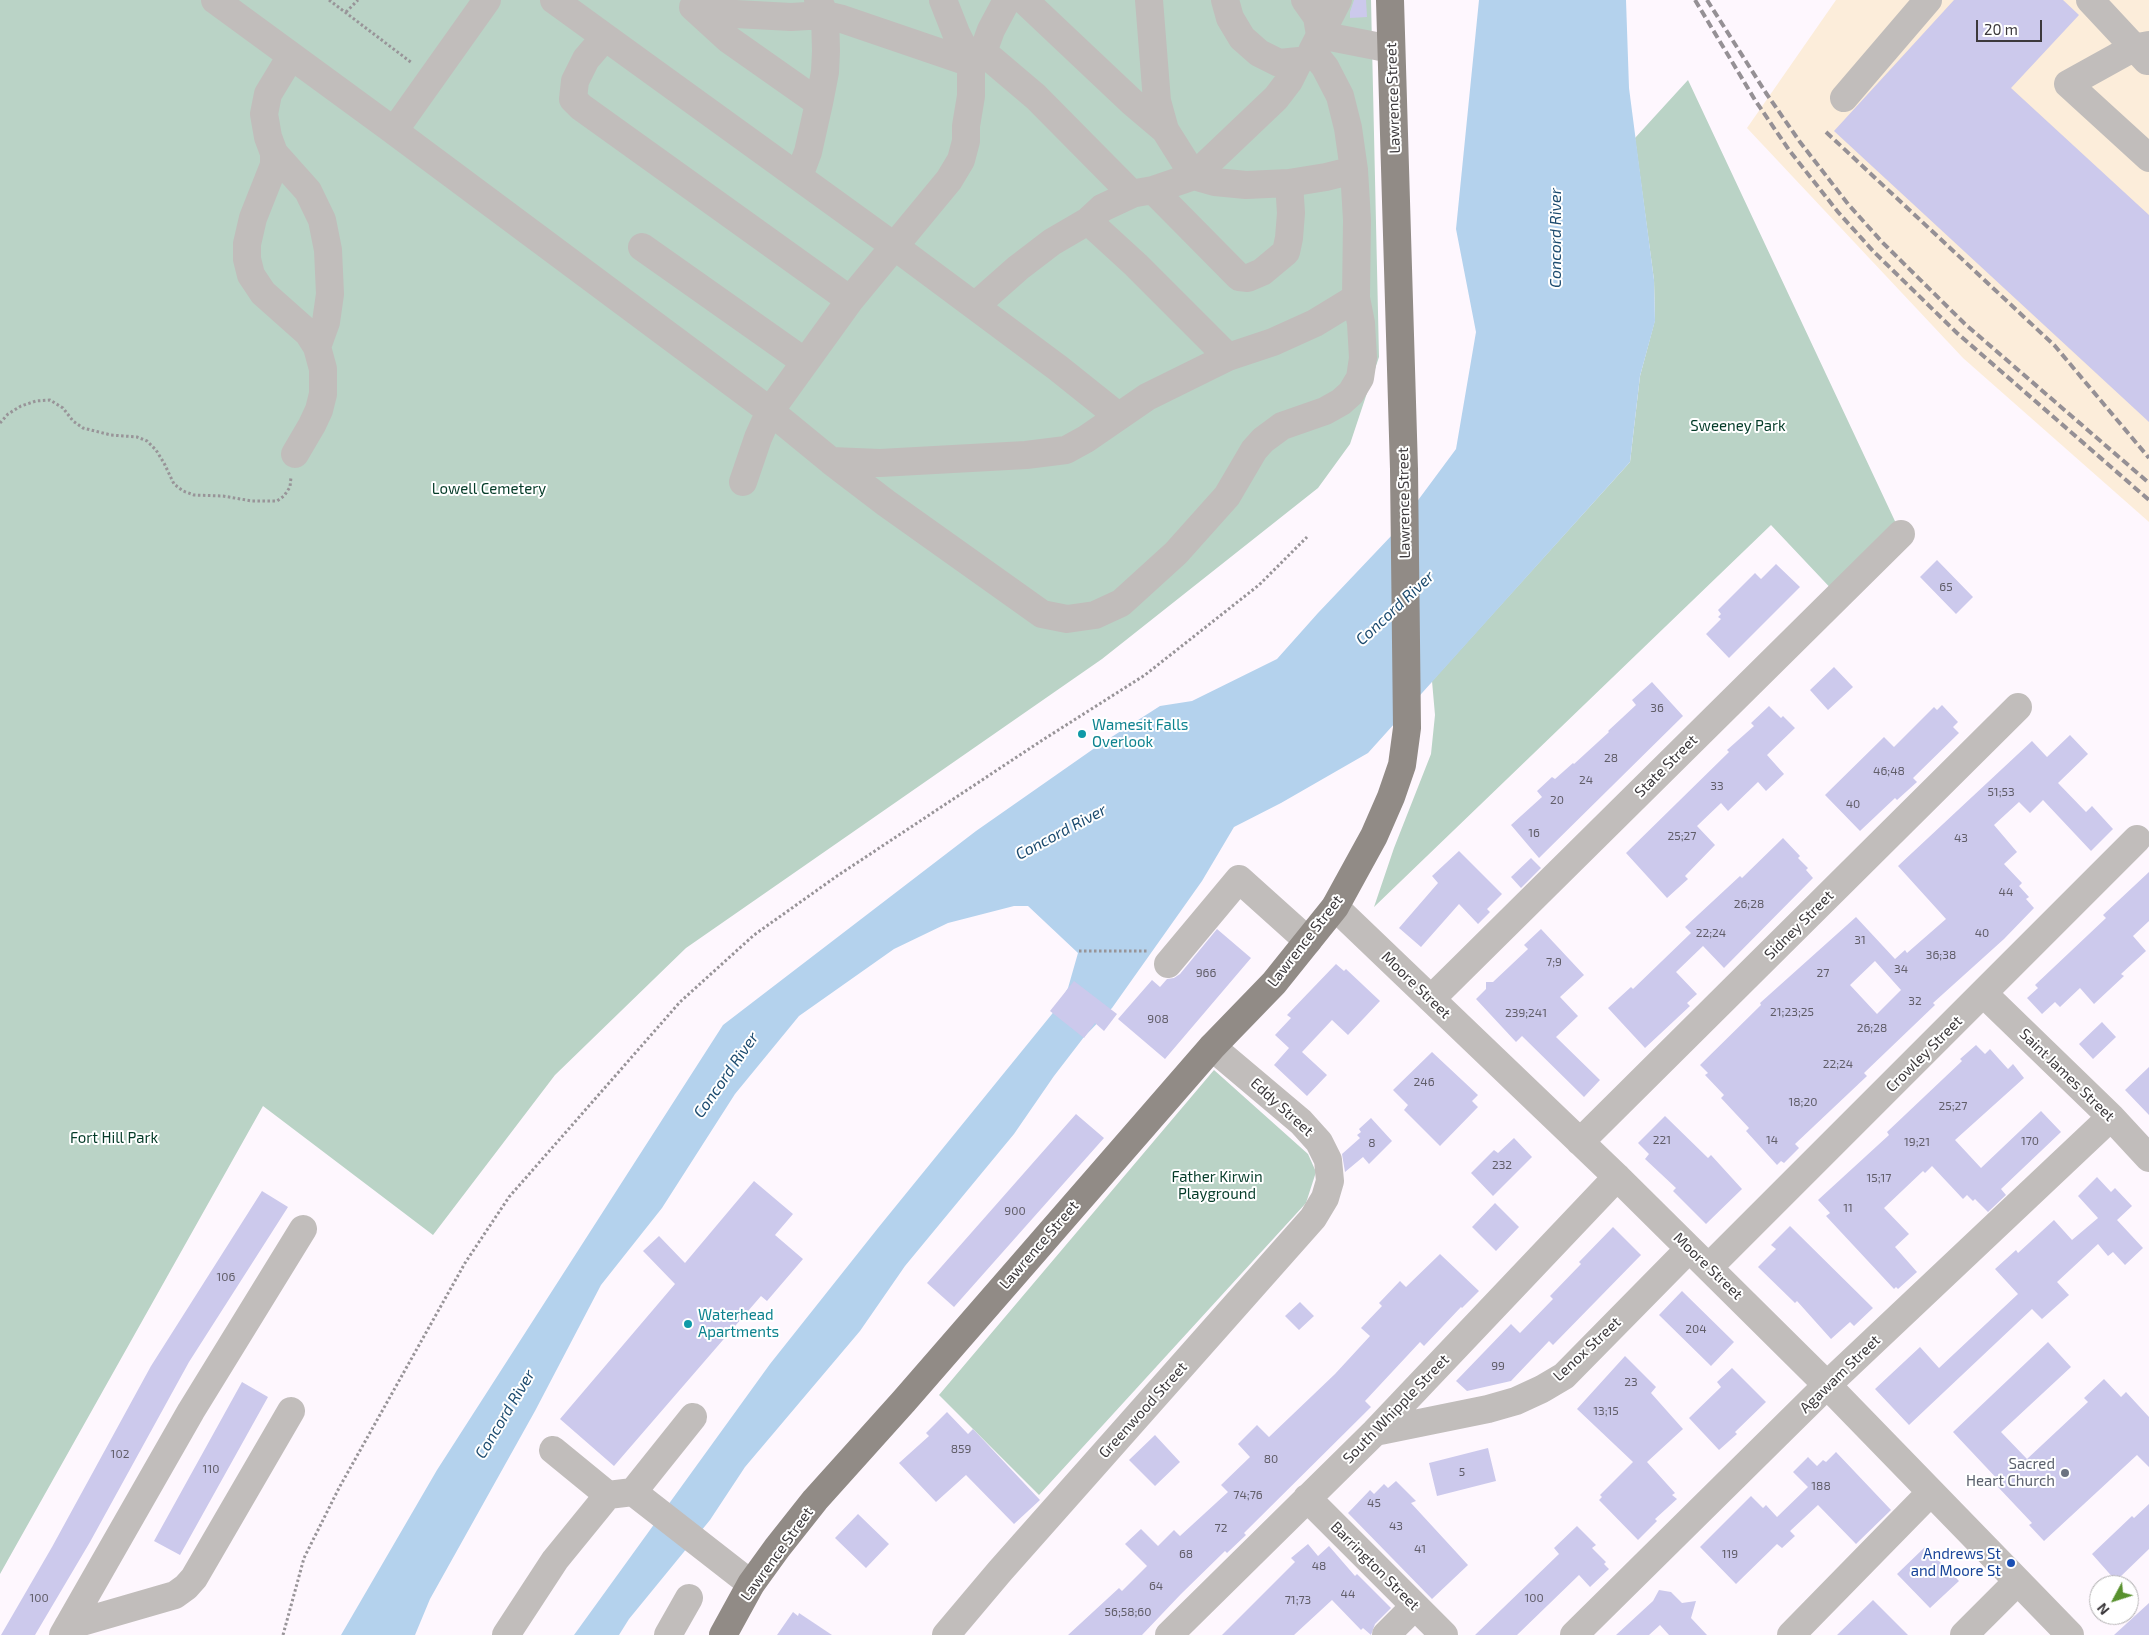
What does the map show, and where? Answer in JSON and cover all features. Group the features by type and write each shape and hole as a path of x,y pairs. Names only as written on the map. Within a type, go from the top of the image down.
{"main road":[{"name":"Lawrence Street","path":"723,1635 751,1584 815,1500 904,1401 1212,1046 1274,983 1308,941 1335,907 1374,836 1391,797 1402,765 1407,728 1404,469 1390,0"}],"street":[{"path":"215,0 394,131 770,412 830,461 962,558 1042,614 1066,619 1095,616 1121,604 1176,553 1227,496 1254,450 1263,440 1282,426 1325,411 1341,402 1351,394 1360,378 1363,358 1361,323 1356,298 1357,220 1354,170 1348,128 1340,96 1325,67 1310,49"},
{"path":"394,131 486,0"},
{"path":"554,0 894,246 1058,368 1118,416"},
{"path":"943,0 956,33 977,58 1036,97 1239,276 1248,278 1262,272 1286,252 1291,213 1289,184"},
{"path":"743,482 758,438 770,412 850,300 949,180 961,160 977,58 1007,0"},
{"path":"1024,0 1132,102 1165,130"},
{"path":"1149,0 1157,101 1165,130 1194,176 1215,182 1246,185 1289,184 1354,170"},
{"path":"1224,0 1230,18 1242,38 1259,53 1279,63 1310,49 1391,49"},
{"path":"1305,0 1317,17 1310,49"},
{"path":"974,306 1025,262 1052,242 1088,221 1102,208 1142,192 1194,176 1254,121 1276,98 1310,49 1338,0"},
{"path":"1844,98 1928,0"},
{"path":"2090,0 2144,52 2068,84 2149,158"},
{"path":"693,6 791,17 821,8 842,19 977,58"},
{"path":"693,6 728,39 819,103"},
{"path":"799,176 808,152 825,72 821,8"},
{"path":"605,37 586,60 575,81 573,99 581,107 850,300"},
{"path":"291,56 268,94 264,114 268,137 274,153 274,165 253,218 247,244 247,259 251,275 263,293 308,334 317,347 322,369 323,394 312,425 295,454"},
{"path":"274,153 308,191 322,220 328,250 330,294 326,322 317,347"},
{"path":"1088,221 1136,265 1228,357"},
{"path":"642,247 805,362"},
{"path":"830,461 880,463 1026,455 1066,450 1086,439 1147,396 1228,357 1273,342 1315,322 1356,298"},
{"name":"State Street","path":"1431,999 1901,534"},
{"name":"Sidney Street","path":"1580,1142 2018,707"},
{"name":"Crowley Street","path":"1709,1267 2137,839"},
{"path":"1161,957 1239,879 1308,941"},
{"name":"Moore Street","path":"1335,907 1617,1177 1828,1384 2070,1635"},
{"name":"Saint James Street","path":"1984,994 2110,1117 2149,1158"},
{"name":"Eddy Street","path":"1212,1046 1301,1122 1320,1142 1328,1160 1330,1181"},
{"name":"Agawam Street","path":"1574,1635 1828,1384 2110,1117"},
{"name":"South Whipple Street","path":"1169,1635 1375,1432 1617,1177"},
{"name":"Greenwood Street","path":"946,1635 1000,1570 1314,1218 1325,1198 1330,1181"},
{"path":"65,1630 191,1411 303,1229"},
{"name":"Lenox Street","path":"1375,1432 1488,1409 1516,1401 1542,1389 1564,1376 1689,1248"},
{"path":"65,1630 175,1595 186,1587 194,1578 291,1411"},
{"path":"506,1635 556,1560 631,1498 693,1417"},
{"path":"553,1450 631,1498 703,1546 751,1584"},
{"path":"1791,1635 1931,1492"},
{"name":"Barrington Street","path":"1307,1498 1444,1635"},
{"path":"1964,1635 2017,1582"},
{"path":"668,1635 689,1598"},
{"path":"1386,1635 1415,1606"}],"path":[{"path":"329,0 431,78"},
{"path":"345,12 358,0"},
{"path":"0,423 8,414 21,406 36,401 50,400 63,408 73,421 83,428 112,435 137,437 147,441 156,450 174,484 189,493 212,497 223,496 252,501 277,501 284,496 290,487 295,454"},
{"path":"283,1635 304,1558 339,1488 465,1262 509,1197 680,1002 754,935 836,876 1145,675 1259,585 1308,536"},
{"path":"1079,951 1161,957"}],"shaded area":[{"path":"1836,0 2149,0 2149,522 1963,358 1747,128"}],"green space":[{"name":"Lowell Cemetery","path":"0,0 1371,0 1379,357 1350,444 1318,488 1102,659 686,948 555,1075 433,1235 263,1106 0,1574"},
{"name":"Sweeney Park","path":"1688,80 1901,534 1838,596 1771,525 1374,907 1394,848 1431,754 1435,715 1432,681 1630,462 1640,376 1655,320 1654,280 1635,138"},
{"name":"Father Kirwin Playground","path":"1214,1070 1308,1154 1316,1172 1306,1203 1039,1495 939,1395"}],"water":[{"name":"Concord River","path":"1479,0 1626,0 1629,88 1654,280 1655,321 1640,376 1630,462 1368,753 1281,803 1234,827 1202,881 1112,1008 1084,1037 1054,1076 1014,1134 905,1266 860,1331 745,1467 710,1520 629,1619 619,1635 574,1635 770,1364 1052,1014 1068,988 1078,953 1028,906 1014,906 948,923 894,949 799,1016 735,1094 662,1208 601,1285 535,1411 430,1599 415,1635 341,1635 437,1470 723,1025 976,831 1099,745 1160,706 1192,701 1277,659 1393,534 1456,449 1476,332 1456,229"}],"building":[{"path":"1354,0 1366,0 1367,17 1350,18"},
{"path":"1954,0 2063,0 2079,15 2011,88 2149,215 2149,422 1834,131"},
{"path":"1937,560 1973,597 1956,614 1920,577"},
{"path":"1776,564 1800,587 1729,658 1706,634 1721,619 1718,617 1721,614 1718,610 1755,573 1761,579"},
{"path":"1834,667 1853,687 1828,710 1810,690"},
{"path":"1652,682 1683,716 1539,858 1511,825 1542,797 1537,791 1552,777 1555,779 1574,764 1609,732 1636,705 1632,700"},
{"path":"1942,705 1958,722 1953,727 1959,733 1913,778 1917,782 1897,800 1895,798 1860,831 1825,795 1884,737 1894,747 1934,707 1937,710"},
{"path":"1769,706 1795,728 1767,755 1784,774 1766,791 1758,782 1728,811 1721,803 1697,826 1715,845 1685,876 1688,879 1667,898 1626,853 1729,752 1727,750 1754,726 1751,723"},
{"path":"2070,735 2088,754 2058,783 2086,812 2092,806 2113,829 2091,851 2043,800 2030,813 2019,802 1994,825 2017,852 2004,864 2022,883 2019,886 2029,897 2026,899 2034,908 2004,939 1933,1003 1935,1005 1864,1073 1867,1076 1795,1144 1799,1148 1784,1163 1781,1161 1777,1165 1746,1131 1749,1128 1721,1098 1724,1095 1705,1075 1708,1073 1700,1065 1761,1005 1760,1003 1856,917 1895,959 1905,950 1907,953 1946,919 1898,866 2032,741 2047,757","holes":["1875,961 1901,990 1877,1014 1850,985"]},
{"path":"1783,838 1800,856 1798,858 1808,868 1806,870 1813,878 1724,968 1703,946 1676,972 1697,994 1687,1003 1690,1006 1645,1048 1608,1008 1631,987 1633,989 1691,933 1685,927 1740,876 1742,878"},
{"path":"1459,851 1502,894 1487,909 1490,912 1478,924 1459,904 1421,947 1399,928 1438,883 1432,876"},
{"path":"1531,858 1541,868 1521,888 1511,877"},
{"path":"2149,872 2149,921 2133,936 2146,951 2121,974 2124,976 2094,1004 2080,988 2060,1007 2055,1002 2042,1014 2027,998 2038,988 2035,985 2106,918 2103,915"},
{"path":"1217,929 1251,958 1165,1059 1118,1019 1152,980 1160,987 1167,979 1174,978 1180,974"},
{"path":"1541,929 1584,975 1560,997 1578,1016 1556,1037 1600,1080 1584,1097 1522,1036 1516,1042 1476,999 1486,989 1486,982 1493,982 1528,949 1524,945"},
{"path":"1336,964 1344,971 1346,969 1380,1001 1348,1035 1332,1020 1302,1052 1327,1075 1307,1096 1274,1065 1289,1048 1275,1035 1291,1018 1287,1015"},
{"path":"1074,981 1117,1014 1104,1031 1095,1023 1084,1038 1050,1011"},
{"path":"2102,1022 2116,1037 2093,1059 2079,1044"},
{"path":"1976,1045 1985,1054 1990,1049 2008,1069 2013,1064 2024,1078 1955,1140 1981,1168 2041,1111 2061,1132 2001,1189 2006,1195 1988,1212 1975,1199 1973,1201 1967,1195 1963,1199 1932,1166 1925,1173 1923,1171 1884,1208 1909,1234 1895,1247 1917,1272 1898,1289 1896,1287 1894,1289 1826,1216 1830,1213 1818,1200 1889,1135 1887,1132 1962,1061 1960,1059"},
{"path":"1432,1052 1478,1095 1472,1101 1478,1107 1440,1146 1404,1110 1408,1105 1393,1090"},
{"path":"2149,1067 2149,1115 2125,1090"},
{"path":"1076,1114 1104,1138 954,1307 927,1283"},
{"path":"1665,1116 1708,1158 1711,1155 1742,1189 1706,1224 1673,1191 1676,1188 1645,1159 1649,1154 1638,1143"},
{"path":"1371,1118 1392,1141 1369,1164 1363,1157 1345,1172 1342,1154 1360,1138 1357,1135 1361,1132 1359,1129"},
{"path":"1514,1138 1532,1157 1493,1196 1471,1173 1494,1150 1498,1153"},
{"path":"2097,1177 2111,1192 2115,1188 2132,1206 2117,1220 2143,1248 2125,1265 2113,1252 2108,1256 2098,1244 2057,1282 2069,1295 2042,1319 2032,1309 1909,1425 1875,1389 1920,1347 1939,1368 2018,1294 1995,1269 2016,1250 2018,1253 2054,1220 2072,1240 2098,1218 2078,1196"},
{"name":"Waterhead Apartments","path":"754,1181 793,1214 775,1235 803,1259 767,1301 761,1296 614,1466 560,1419 675,1284 643,1251 659,1236 685,1263"},
{"path":"262,1191 288,1207 189,1362 90,1542 35,1635 1,1635 52,1547 151,1366"},
{"path":"1495,1203 1519,1227 1496,1251 1472,1227"},
{"path":"1790,1226 1873,1308 1854,1326 1850,1322 1831,1339 1797,1301 1795,1303 1758,1267 1776,1249 1771,1245"},
{"path":"1613,1227 1641,1255 1553,1345 1549,1341 1511,1381 1467,1391 1456,1381 1511,1324 1520,1333 1553,1299 1550,1296 1581,1264 1579,1262"},
{"path":"1440,1254 1479,1291 1424,1346 1420,1342 1365,1401 1371,1407 1244,1533 1246,1535 1227,1553 1225,1551 1142,1635 1068,1635 1119,1588 1122,1591 1147,1566 1125,1544 1141,1529 1158,1546 1174,1530 1180,1536 1228,1492 1221,1485 1250,1457 1238,1444 1257,1425 1269,1437 1335,1374 1370,1336 1361,1328 1382,1306 1379,1303 1400,1281 1406,1287"},
{"path":"1682,1291 1734,1342 1711,1366 1659,1315"},
{"path":"1300,1302 1314,1316 1299,1330 1285,1316"},
{"name":"Sacred Heart Church","path":"2048,1342 2071,1367 2001,1432 2027,1459 2088,1402 2084,1398 2104,1379 2121,1397 2126,1392 2149,1417 2149,1467 2137,1455 2044,1541 2029,1525 2032,1523 1998,1487 2001,1483 1953,1432"},
{"path":"1625,1356 1656,1387 1651,1393 1683,1429 1647,1462 1675,1493 1672,1495 1677,1499 1655,1519 1657,1521 1638,1540 1599,1500 1602,1497 1600,1495 1633,1462 1577,1409"},
{"path":"1732,1368 1766,1402 1735,1432 1737,1434 1719,1450 1689,1418 1721,1387 1717,1382"},
{"path":"242,1382 268,1397 180,1555 154,1541"},
{"path":"947,1412 968,1434 973,1429 1040,1500 1014,1524 966,1475 936,1502 899,1463 929,1436 926,1433"},
{"path":"1155,1435 1180,1462 1155,1486 1129,1460"},
{"path":"1488,1448 1496,1481 1437,1496 1429,1463"},
{"path":"1836,1452 1891,1510 1856,1544 1818,1505 1790,1531 1795,1536 1782,1548 1777,1544 1736,1584 1700,1547 1751,1496 1763,1508 1766,1505 1777,1517 1808,1487 1793,1472 1808,1457 1817,1466 1823,1460 1826,1462"},
{"path":"1396,1481 1416,1501 1411,1503 1468,1565 1432,1599 1348,1513 1370,1490 1374,1494 1384,1484 1388,1488"},
{"path":"2149,1504 2149,1549 2122,1575 2111,1575 2092,1554 2132,1516 2134,1518"},
{"path":"858,1514 889,1544 866,1568 835,1538"},
{"path":"1577,1526 1596,1545 1592,1548 1606,1562 1604,1564 1609,1569 1590,1587 1579,1575 1517,1635 1475,1635 1559,1554 1554,1548"},
{"path":"1308,1544 1318,1556 1329,1546 1355,1576 1357,1574 1391,1608 1375,1624 1371,1635 1363,1628 1361,1630 1332,1600 1294,1635 1222,1635 1295,1562 1291,1558"},
{"path":"1925,1547 1959,1581 1930,1608 1897,1574"},
{"path":"1659,1590 1671,1592 1682,1603 1696,1601 1691,1618 1707,1635 1669,1635 1660,1625 1649,1635 1616,1635 1653,1601"},
{"path":"1873,1600 1908,1635 1837,1635"},
{"path":"2149,1603 2149,1635 2114,1635 2125,1625 2139,1625 2139,1612"},
{"path":"793,1612 798,1616 799,1613 832,1635 777,1635"}],"railway":[{"path":"1695,0 1755,100 1789,150 1838,212 1873,251 1957,333 2149,500"},
{"path":"1707,0 1766,93 1800,142 1848,204 1882,242 1965,324 2149,483"},
{"path":"1826,132 2055,346 2149,458"}],"place":[{"name":"Wamesit Falls Overlook","path":"1082,734"},
{"name":"Waterhead Apartments","path":"688,1324"},
{"name":"Sacred Heart Church","path":"2065,1473"},
{"name":"Andrews St and Moore St","path":"2011,1563"}],"park label":[{"name":"Fort Hill Park","path":"114,1138"}]}
